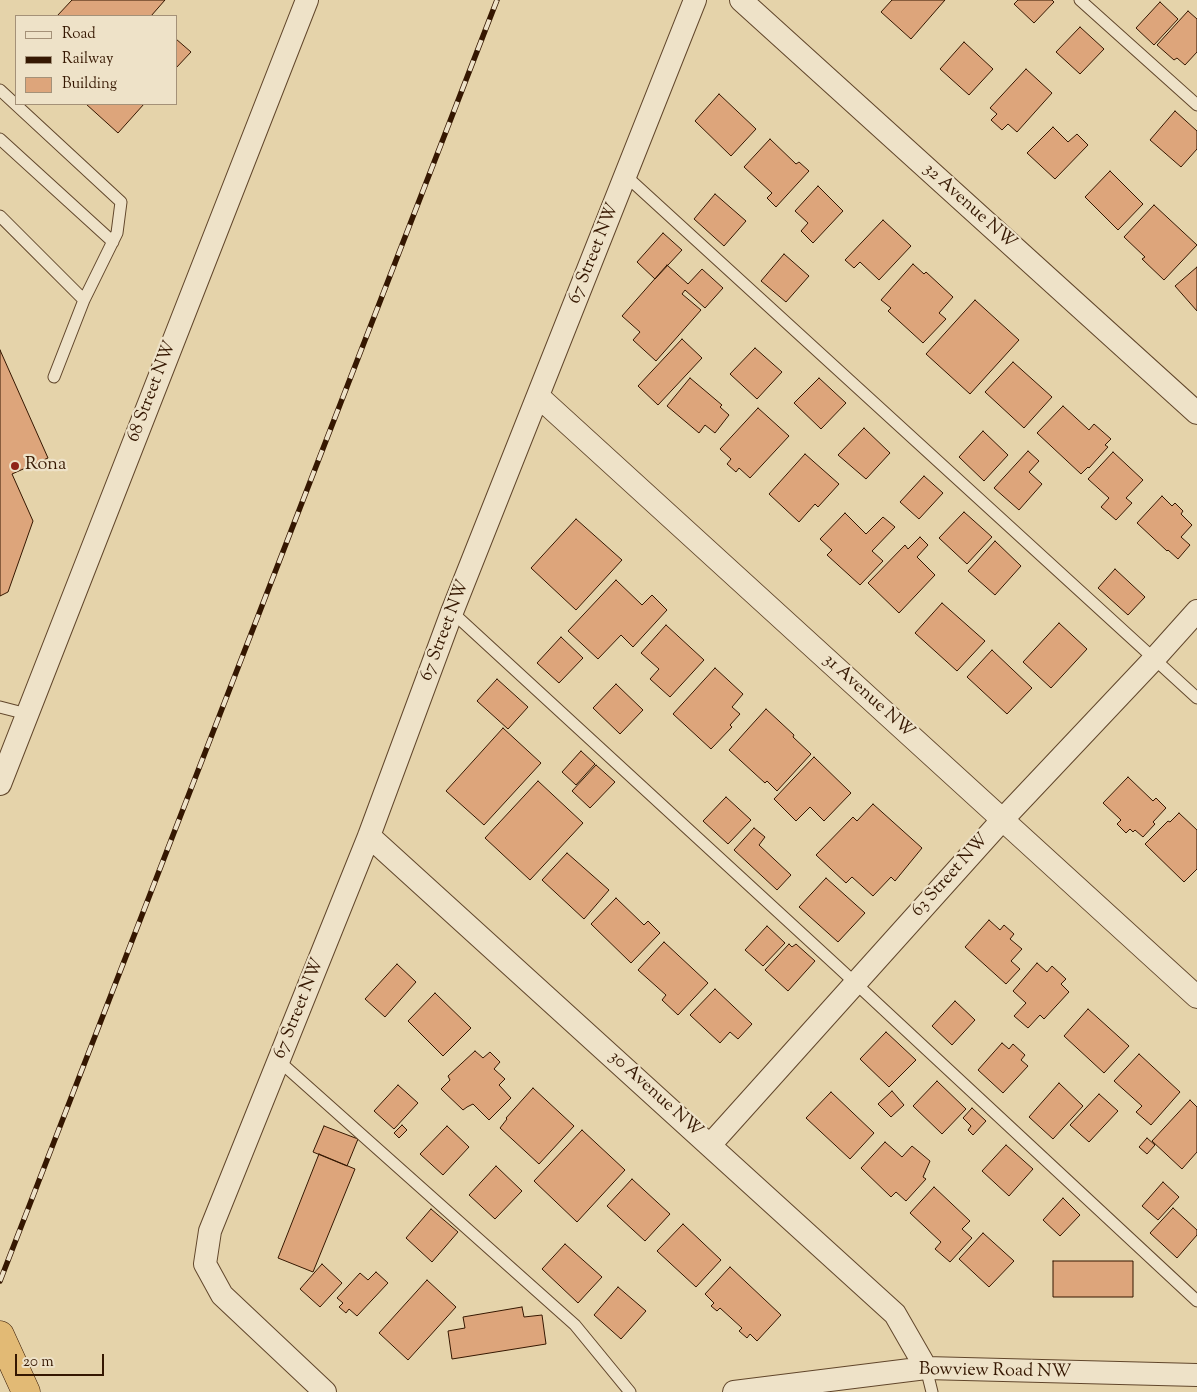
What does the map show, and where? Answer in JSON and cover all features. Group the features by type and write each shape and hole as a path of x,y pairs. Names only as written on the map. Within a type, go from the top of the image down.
{"highway":[{"path":"0,1335 26,1392"}],"street":[{"name":"68 Street NW","path":"0,784 307,0"},
{"name":"67 Street NW","path":"325,1392 222,1295 205,1264 210,1231 369,836 452,612 539,397 695,0"},
{"name":"32 Avenue NW","path":"741,0 1197,413"},
{"name":"31 Avenue NW","path":"539,397 1197,997"},
{"name":"63 Street NW","path":"710,1145 1003,819 1197,611"},
{"name":"30 Avenue NW","path":"369,836 896,1314 926,1368"},
{"name":"Bowview Road NW","path":"734,1392 926,1368 1155,1384 1197,1376"}],"lane":[{"path":"1080,0 1197,105"},
{"path":"0,90 15,104"},
{"path":"16,105 121,202 117,233 84,300 54,377"},
{"path":"0,139 113,242"},
{"path":"626,176 1197,698"},
{"path":"0,216 84,300"},
{"path":"452,612 855,982 1197,1301"},
{"path":"0,708 28,714"},
{"path":"279,1061 575,1325 630,1392"},
{"path":"926,1368 932,1392"}],"building":[{"path":"72,0 165,0 152,15 58,15"},
{"path":"892,0 945,0 911,39 881,12"},
{"path":"1018,0 1052,0 1054,2 1034,23 1014,4"},
{"path":"1160,2 1178,19 1154,45 1136,28"},
{"path":"1188,11 1197,19 1197,52 1185,65 1177,58 1174,60 1157,45"},
{"path":"1080,27 1104,49 1080,74 1056,52"},
{"path":"178,41 191,52 178,66"},
{"path":"964,42 993,69 969,95 940,69"},
{"path":"1026,69 1052,93 1017,132 1008,124 1002,130 991,120 997,114 990,108"},
{"path":"719,94 756,129 731,156 695,121"},
{"path":"87,105 143,105 118,133"},
{"path":"1175,111 1197,131 1197,149 1181,167 1150,140"},
{"path":"1053,127 1068,142 1077,134 1088,145 1055,179 1027,153"},
{"path":"770,139 796,164 799,162 809,171 776,207 767,198 772,193 744,167"},
{"path":"1110,171 1143,204 1118,230 1085,197"},
{"path":"818,186 843,211 813,243 801,231 808,223 795,211"},
{"path":"715,194 746,221 724,246 694,219"},
{"path":"1154,205 1197,245 1164,280 1142,259 1145,257 1124,237"},
{"path":"883,220 911,246 879,280 860,262 854,268 845,260"},
{"path":"663,233 682,250 655,279 637,262"},
{"path":"784,254 809,276 786,302 761,281"},
{"path":"913,264 924,274 926,272 953,297 939,313 946,319 923,343 888,311 891,308 881,300"},
{"path":"667,265 688,284 702,269 723,288 705,308 685,290 682,294 701,310 656,361 633,340 640,332 622,316"},
{"path":"1197,267 1197,311 1175,286"},
{"path":"975,300 1019,340 970,394 926,354"},
{"path":"682,339 702,358 658,405 638,386"},
{"path":"755,348 782,372 757,399 730,374"},
{"name":"Rona","path":"0,350 48,458 12,474 33,521 8,592 0,596"},
{"path":"1013,362 1052,397 1024,428 985,392"},
{"path":"690,378 722,405 720,407 729,415 715,433 705,425 699,433 667,406"},
{"path":"819,378 846,403 821,429 794,403"},
{"path":"1063,406 1089,430 1094,424 1111,439 1105,445 1108,447 1081,474 1037,433"},
{"path":"758,408 789,436 750,478 739,468 736,472 727,464 731,459 720,449"},
{"path":"864,428 890,453 866,479 838,455"},
{"path":"983,431 1008,455 984,481 959,457"},
{"path":"1028,451 1039,461 1029,472 1042,484 1019,510 994,488"},
{"path":"1113,452 1143,480 1126,498 1132,503 1116,520 1101,507 1109,498 1088,479"},
{"path":"805,454 839,484 818,507 815,504 799,522 769,494"},
{"path":"924,476 943,493 919,519 900,502"},
{"path":"1162,496 1172,506 1175,503 1183,511 1181,514 1192,525 1181,537 1190,545 1178,559 1137,523"},
{"path":"964,512 992,537 967,564 939,538"},
{"path":"845,513 866,534 883,517 895,527 872,551 883,561 860,585 827,555 832,550 820,539"},
{"path":"576,519 622,560 576,610 531,568"},
{"path":"920,537 928,545 917,557 935,575 899,613 868,583 905,545 908,549"},
{"path":"995,541 1021,566 995,595 968,571"},
{"path":"1115,569 1145,597 1128,615 1098,588"},
{"path":"616,580 642,605 652,595 667,610 633,647 621,635 598,659 568,631"},
{"path":"942,603 985,641 957,671 915,633"},
{"path":"1059,623 1087,649 1051,688 1023,662"},
{"path":"666,625 704,660 670,697 650,679 659,669 641,653"},
{"path":"561,637 583,658 559,683 537,663"},
{"path":"992,650 1032,688 1007,714 967,677"},
{"path":"715,668 743,694 732,707 740,714 730,725 732,727 711,749 673,714"},
{"path":"497,679 528,707 508,729 477,701"},
{"path":"616,684 643,710 620,734 593,708"},
{"path":"766,709 811,754 777,791 767,781 765,783 729,750"},
{"path":"503,728 541,763 484,825 446,791"},
{"path":"581,751 595,764 576,785 562,772"},
{"path":"814,757 851,793 824,821 810,807 796,821 774,799"},
{"path":"596,765 615,782 590,808 572,791"},
{"path":"1128,777 1153,801 1156,798 1166,808 1143,837 1135,830 1133,832 1130,829 1126,833 1117,824 1121,820 1103,803"},
{"path":"538,781 583,823 530,880 485,838"},
{"path":"726,797 751,820 728,844 703,821"},
{"path":"873,804 922,848 895,881 891,877 873,896 852,877 846,883 816,855 853,817 857,821"},
{"path":"1179,813 1197,830 1197,869 1184,882 1145,844"},
{"path":"754,828 765,837 759,845 791,875 777,890 734,850"},
{"path":"567,853 609,890 584,919 542,880"},
{"path":"826,878 865,913 838,942 799,907"},
{"path":"616,898 644,925 648,921 660,933 631,963 591,924"},
{"path":"989,920 1000,930 1004,925 1014,934 1010,939 1022,949 1011,961 1020,969 1006,984 965,947"},
{"path":"767,926 785,943 763,966 745,950"},
{"path":"664,942 708,983 678,1015 662,1000 666,995 638,970"},
{"path":"789,944 792,947 796,944 815,961 788,991 765,970"},
{"path":"1037,963 1047,972 1052,966 1066,979 1061,984 1069,992 1044,1019 1040,1015 1028,1028 1014,1016 1026,1003 1013,991"},
{"path":"397,964 416,982 385,1017 365,999"},
{"path":"715,989 752,1024 738,1039 730,1032 720,1043 690,1015"},
{"path":"435,993 471,1028 443,1056 408,1021"},
{"path":"955,1001 975,1020 952,1045 932,1026"},
{"path":"1088,1009 1129,1046 1104,1073 1064,1036"},
{"path":"886,1032 916,1060 889,1087 860,1059"},
{"path":"1002,1043 1009,1049 1013,1044 1025,1055 1021,1060 1028,1066 1003,1093 978,1070"},
{"path":"475,1051 483,1058 490,1052 500,1062 494,1069 505,1079 499,1085 511,1098 489,1120 473,1104 463,1110 441,1089 450,1080 448,1076"},
{"path":"1139,1054 1180,1092 1151,1125 1136,1112 1142,1106 1114,1081"},
{"path":"937,1081 966,1109 942,1134 913,1106"},
{"path":"1059,1083 1083,1106 1053,1139 1029,1117"},
{"path":"398,1085 418,1103 394,1129 374,1111"},
{"path":"533,1088 574,1126 539,1164 500,1128 506,1118"},
{"path":"892,1091 904,1105 891,1117 878,1104"},
{"path":"831,1092 874,1133 850,1159 806,1118"},
{"path":"1099,1094 1118,1111 1089,1142 1070,1125"},
{"path":"1190,1100 1197,1107 1197,1152 1182,1169 1152,1141"},
{"path":"972,1108 986,1121 973,1135 968,1130 971,1126 963,1118"},
{"path":"402,1125 407,1130 399,1138 394,1133"},
{"path":"324,1126 358,1139 347,1166 313,1152"},
{"path":"447,1126 469,1147 443,1175 420,1154"},
{"path":"582,1130 625,1170 577,1222 534,1181"},
{"path":"1147,1138 1155,1145 1147,1154 1139,1147"},
{"path":"885,1142 902,1157 912,1146 930,1161 923,1177 926,1179 906,1201 896,1192 891,1197 861,1168"},
{"path":"1006,1145 1033,1169 1009,1196 982,1171"},
{"path":"319,1154 355,1169 313,1272 278,1258"},
{"path":"496,1166 522,1191 495,1219 469,1195"},
{"path":"632,1179 670,1214 645,1241 607,1206"},
{"path":"1163,1182 1179,1197 1158,1220 1142,1206"},
{"path":"934,1187 970,1221 962,1229 972,1238 950,1262 935,1249 941,1242 910,1213"},
{"path":"1063,1198 1080,1215 1060,1236 1043,1220"},
{"path":"1173,1208 1197,1230 1197,1235 1177,1258 1150,1233"},
{"path":"431,1209 458,1232 432,1262 406,1238"},
{"path":"683,1224 721,1260 696,1287 657,1251"},
{"path":"983,1233 1014,1261 989,1287 959,1259"},
{"path":"565,1244 602,1277 578,1303 542,1269"},
{"path":"1053,1261 1133,1261 1133,1297 1053,1297"},
{"path":"322,1264 342,1283 320,1307 300,1289"},
{"path":"730,1267 781,1315 757,1341 750,1334 747,1338 739,1331 742,1328 720,1308 717,1311 711,1306 714,1303 705,1294"},
{"path":"376,1272 388,1283 357,1316 349,1309 346,1313 339,1307 343,1303 337,1298 360,1273 368,1280"},
{"path":"427,1280 456,1307 408,1360 379,1333"},
{"path":"618,1287 646,1311 621,1339 594,1315"},
{"path":"522,1307 524,1317 542,1315 546,1344 452,1359 448,1331 465,1328 463,1317"}],"railway":[{"path":"0,1281 497,0"}],"place":[{"name":"Rona","path":"15,466"}]}
